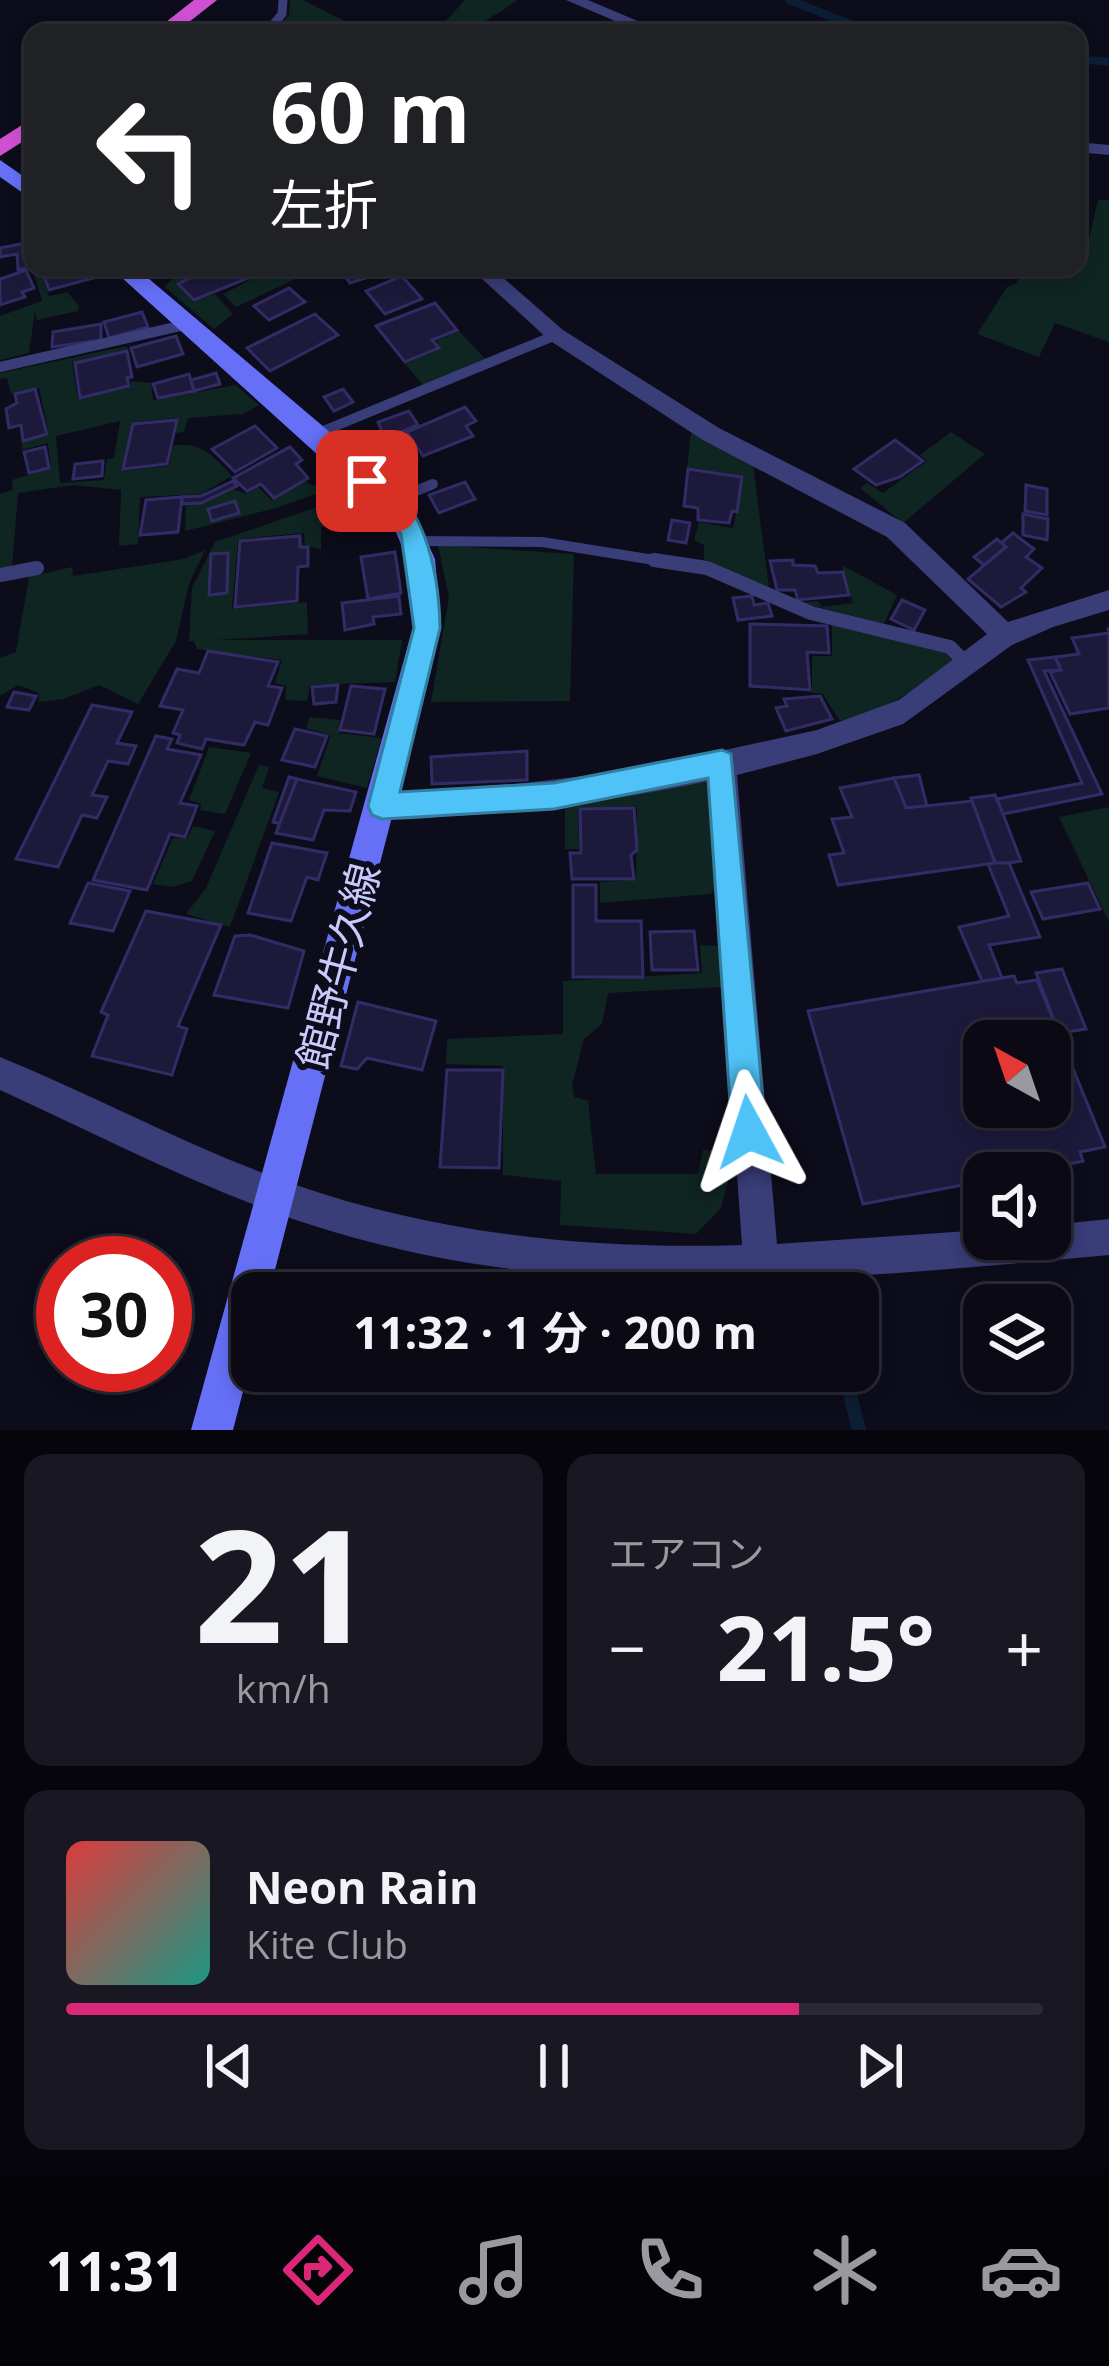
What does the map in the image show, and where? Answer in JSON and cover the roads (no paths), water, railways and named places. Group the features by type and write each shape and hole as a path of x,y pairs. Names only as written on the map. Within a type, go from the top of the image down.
{"highway":[{"path":"183,24 207,0"}],"main road":[{"path":"0,166 24,186"},
{"name":"館野牛久線","path":"132,276 389,502 416,541 427,628 212,1430"}],"street":[{"path":"574,0 635,24"},
{"path":"489,276 556,335 711,434 896,530 1005,636"},
{"path":"382,806 554,796 722,763 878,722 926,700 1005,636 1109,601"},
{"path":"722,763 761,1264"},
{"path":"0,1073 278,1197 426,1240 518,1256 761,1264 1109,1237"}],"lane":[{"path":"0,367 189,324"},
{"path":"316,434 556,335"},
{"path":"389,502 434,484"},
{"path":"416,541 542,542 695,565 811,613 950,647 968,665"},
{"path":"0,575 37,568"}],"waterway":[{"path":"789,0 850,24"},
{"path":"1086,60 1109,62"},
{"path":"849,1392 859,1430"}]}
